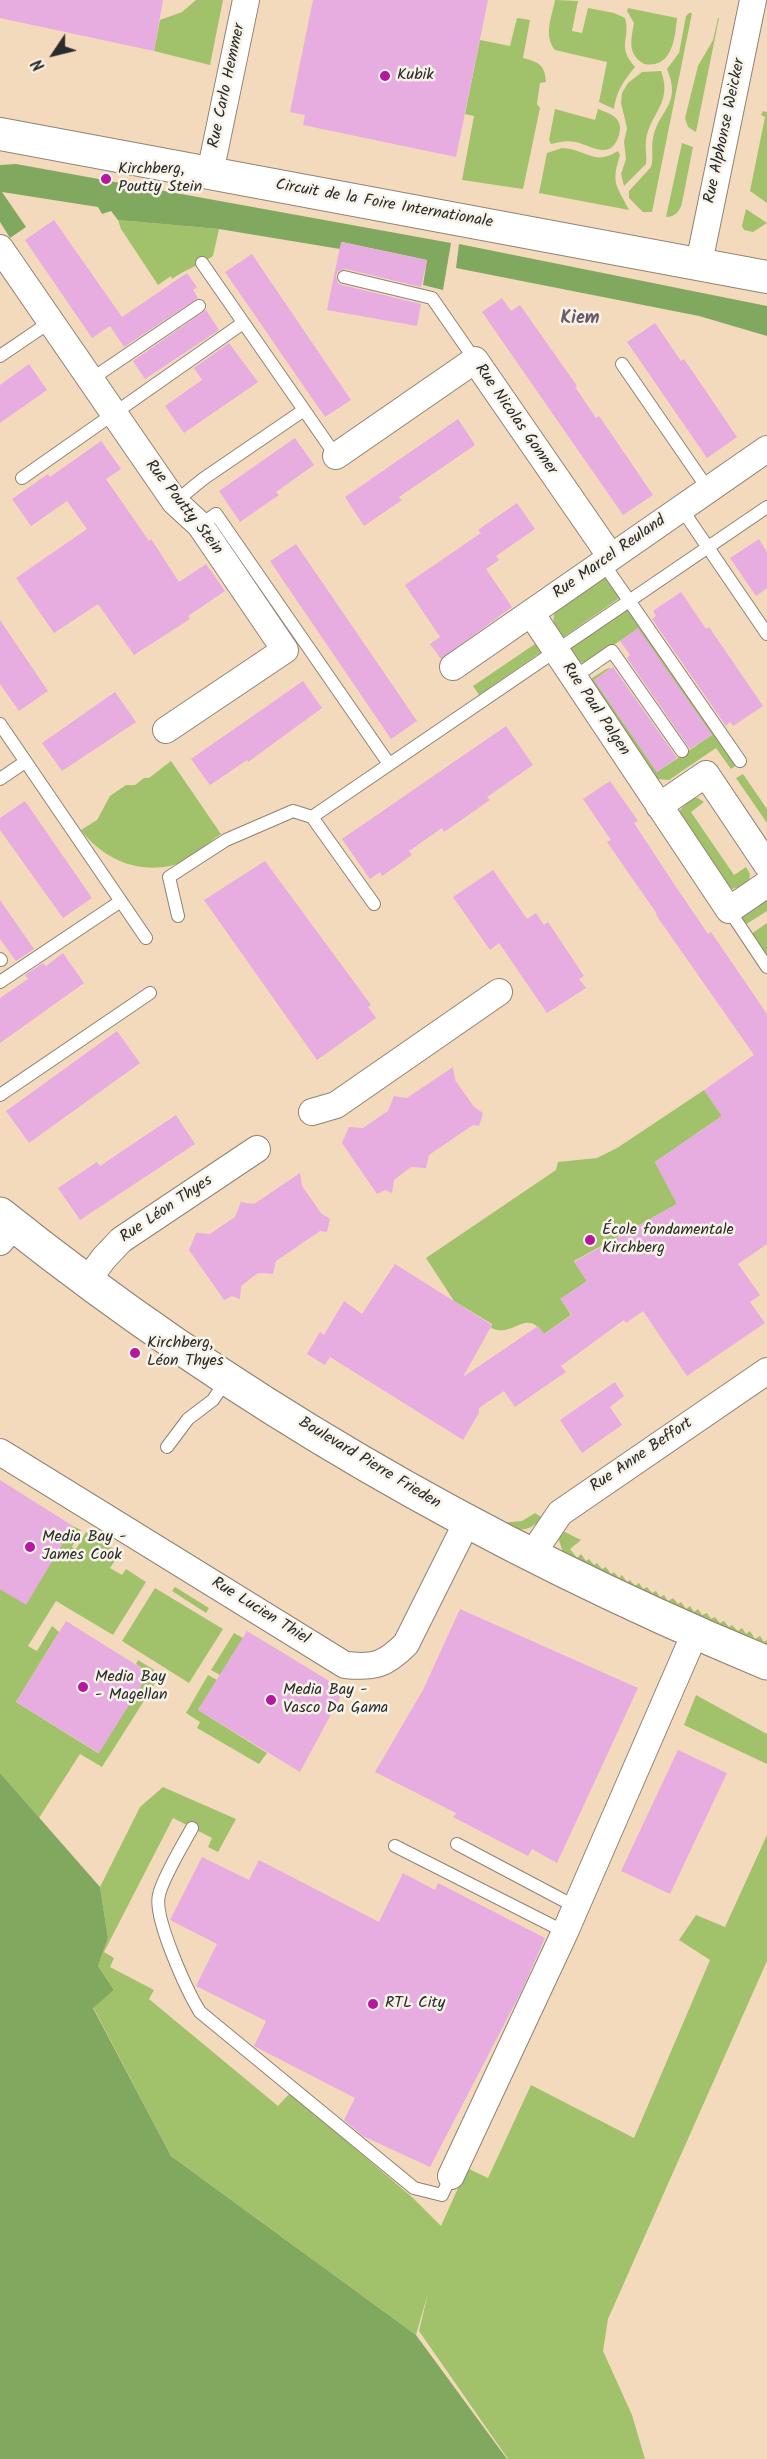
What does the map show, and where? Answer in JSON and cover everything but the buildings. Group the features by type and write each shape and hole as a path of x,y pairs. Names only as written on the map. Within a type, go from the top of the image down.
{"main road":[{"name":"Boulevard Pierre Frieden","path":"4,1227 87,1281 227,1378 339,1449 535,1558 695,1633 767,1663"}],"street":[{"name":"Rue Carlo Hemmer","path":"210,173 246,0"},
{"name":"Rue Alphonse Weicker","path":"699,263 753,0"},
{"name":"Circuit de la Foire Internationale","path":"0,134 767,277"},
{"name":"Rue Poutty Stein","path":"0,248 175,502 200,525 285,650 166,730"},
{"name":"Rue Nicolas Gonner","path":"336,456 475,360 607,560"},
{"name":"Rue Marcel Reuland","path":"453,667 708,489 764,457"},
{"name":"Rue Paul Palgen","path":"531,614 729,910"},
{"path":"659,806 706,774 767,864"},
{"path":"729,910 767,885"},
{"path":"312,1112 336,1105 499,992"},
{"name":"Rue Léon Thyes","path":"87,1281 121,1240 257,1149"},
{"name":"Rue Anne Beffort","path":"535,1558 538,1544 560,1513 767,1371"},
{"name":"Rue Lucien Thiel","path":"0,1452 345,1665 367,1667 383,1663 406,1644 467,1522"},
{"path":"450,2176 565,1932 695,1633"}],"lane":[{"path":"202,263 336,456"},
{"path":"344,277 432,298 475,360"},
{"path":"90,380 199,306"},
{"path":"0,356 50,322"},
{"path":"22,478 243,323"},
{"path":"622,364 708,489"},
{"path":"175,502 203,479 304,410"},
{"path":"312,816 767,507"},
{"path":"681,508 767,634"},
{"path":"200,525 216,514 389,764"},
{"path":"607,560 629,601 740,761"},
{"path":"573,678 612,651 682,751"},
{"path":"0,724 146,938"},
{"path":"0,779 26,762"},
{"path":"177,916 169,877 226,840 293,811 312,816 374,904"},
{"path":"0,982 121,901"},
{"path":"729,910 767,967"},
{"path":"0,1095 150,993"},
{"path":"167,1447 188,1419 213,1400 227,1378"},
{"path":"192,1828 159,1894 158,1912 189,1995 200,2012 414,2188 442,2195 450,2176"},
{"path":"457,1844 576,1907"},
{"path":"394,1846 565,1932"}],"green space":[{"path":"196,0 223,0 210,65 154,51 160,20 182,12"},
{"path":"555,0 578,1 572,31 582,33 588,8 614,13 625,18 626,53 635,67 621,86 614,109 599,102 607,62 555,50 551,44 549,26"},
{"path":"628,8 677,18 673,43 661,62 644,64 635,56 631,46 634,23 627,11"},
{"path":"692,13 652,212 643,212 629,198 629,191 651,167 653,138 671,99 671,81 667,69 679,53 686,16"},
{"path":"517,18 530,20 523,58 543,68 546,82 540,83 537,104 540,108 523,189 462,180 474,116 465,114 480,40 510,46"},
{"path":"718,18 696,132 688,127 685,118 698,66 713,40"},
{"path":"661,71 664,82 663,100 648,131 646,164 624,186 621,174 626,159 624,142 627,128 621,103 622,93 628,83 642,72"},
{"path":"555,109 595,120 598,109 612,115 618,121 619,135 611,148 606,150 572,141 551,144 549,140"},
{"path":"763,111 767,112 767,203 750,191 765,117 761,115"},
{"path":"682,143 693,147 682,203 677,213 666,217"},
{"path":"562,148 599,157 618,151 620,155 615,178 616,184 629,210 539,193 547,153"},
{"path":"16,164 451,243 443,290 423,285 427,260 342,242 340,249 219,229 118,220 111,211 102,214 98,207 2,192 26,227 10,238 0,222 0,165"},
{"path":"746,209 767,223 753,232 744,230 742,226"},
{"path":"118,220 219,229 213,256 172,279 171,276 158,285 121,229"},
{"path":"459,244 767,306 767,336 699,316 456,268"},
{"path":"606,574 621,597 562,638 553,628 554,614 559,607"},
{"path":"629,608 737,765 731,769 716,748 669,780 656,779 591,683 591,679 611,668 594,680 657,772 712,735 638,629 586,663 578,662 568,650"},
{"path":"531,625 547,648 479,695 473,686 535,644 525,629"},
{"path":"171,761 221,834 183,861 157,868 120,861 109,856 89,840 81,830 97,820 110,796 126,785 135,785 144,778 149,778"},
{"path":"743,774 767,809 767,823 736,778"},
{"path":"692,798 698,798 704,802 691,812 734,875 746,867 750,874 749,881 740,887 732,889 724,884 680,818 680,810"},
{"path":"767,898 767,911 745,925 739,916"},
{"path":"767,923 767,958 751,934"},
{"path":"704,1090 722,1116 655,1162 677,1204 574,1261 587,1281 561,1299 571,1315 544,1334 531,1323 499,1330 491,1328 492,1324 454,1301 426,1258 556,1170 558,1162 597,1158 617,1148"},
{"path":"535,1513 543,1518 527,1529 517,1529 499,1523 522,1521"},
{"path":"73,1526 81,1530 72,1547 76,1549 86,1532 120,1553 110,1568 122,1575 126,1569 146,1582 113,1635 56,1601 28,1646 37,1651 52,1626 59,1632 16,1702 98,1753 149,1673 136,1664 138,1660 161,1674 102,1767 80,1754 39,1818 0,1773 0,1589 26,1604"},
{"path":"561,1530 581,1540 570,1549 577,1558 581,1554 586,1561 589,1559 594,1565 597,1563 602,1569 606,1567 611,1574 614,1572 619,1578 622,1575 627,1582 630,1580 635,1586 639,1583 643,1589 647,1587 652,1593 656,1591 660,1597 664,1595 668,1601 673,1598 678,1604 681,1602 686,1609 690,1606 694,1612 698,1609 702,1615 707,1613 711,1619 715,1617 720,1623 724,1621 729,1627 732,1625 738,1631 742,1628 746,1634 750,1631 755,1639 760,1636 764,1642 767,1640 767,1649 563,1553 559,1540"},
{"path":"175,1587 209,1608 206,1613 172,1591"},
{"path":"155,1588 223,1629 189,1683 122,1641"},
{"path":"234,1633 243,1638 220,1675 211,1670"},
{"path":"208,1675 217,1680 198,1710 267,1753 259,1764 197,1728 200,1722 186,1713"},
{"path":"696,1695 767,1734 767,1764 684,1725"},
{"path":"0,1773 100,1887 108,1938 98,1966 114,1990 93,2008 171,2156 416,2335 507,2459 0,2459"},
{"path":"163,1787 236,1819 218,1852 208,1847 212,1838 173,1818 104,1952 114,1958 110,1967 154,1990 149,1999 278,2106 290,2093 413,2198 441,2226 467,2168 488,2178 531,2085 634,2138 710,1960 679,1940 696,1915 725,1927 767,1835 767,1961 608,2319 603,2351 632,2415 645,2459 508,2459 419,2331 428,2293 416,2335 171,2156 93,2007 114,1990 98,1966 108,1938 100,1887 140,1807"}],"place":[{"name":"Kubik","path":"385,76"},
{"name":"Kirchberg, Poutty Stein","path":"106,179"},
{"name":"École fondamentale Kirchberg","path":"590,1240"},
{"name":"Kirchberg, Léon Thyes","path":"135,1353"},
{"name":"Media Bay - James Cook","path":"30,1547"},
{"name":"Media Bay - Magellan","path":"83,1687"},
{"name":"Media Bay - Vasco Da Gama","path":"271,1700"},
{"name":"RTL City","path":"373,2004"}],"district":[{"name":"Kiem","path":"580,320"}]}
